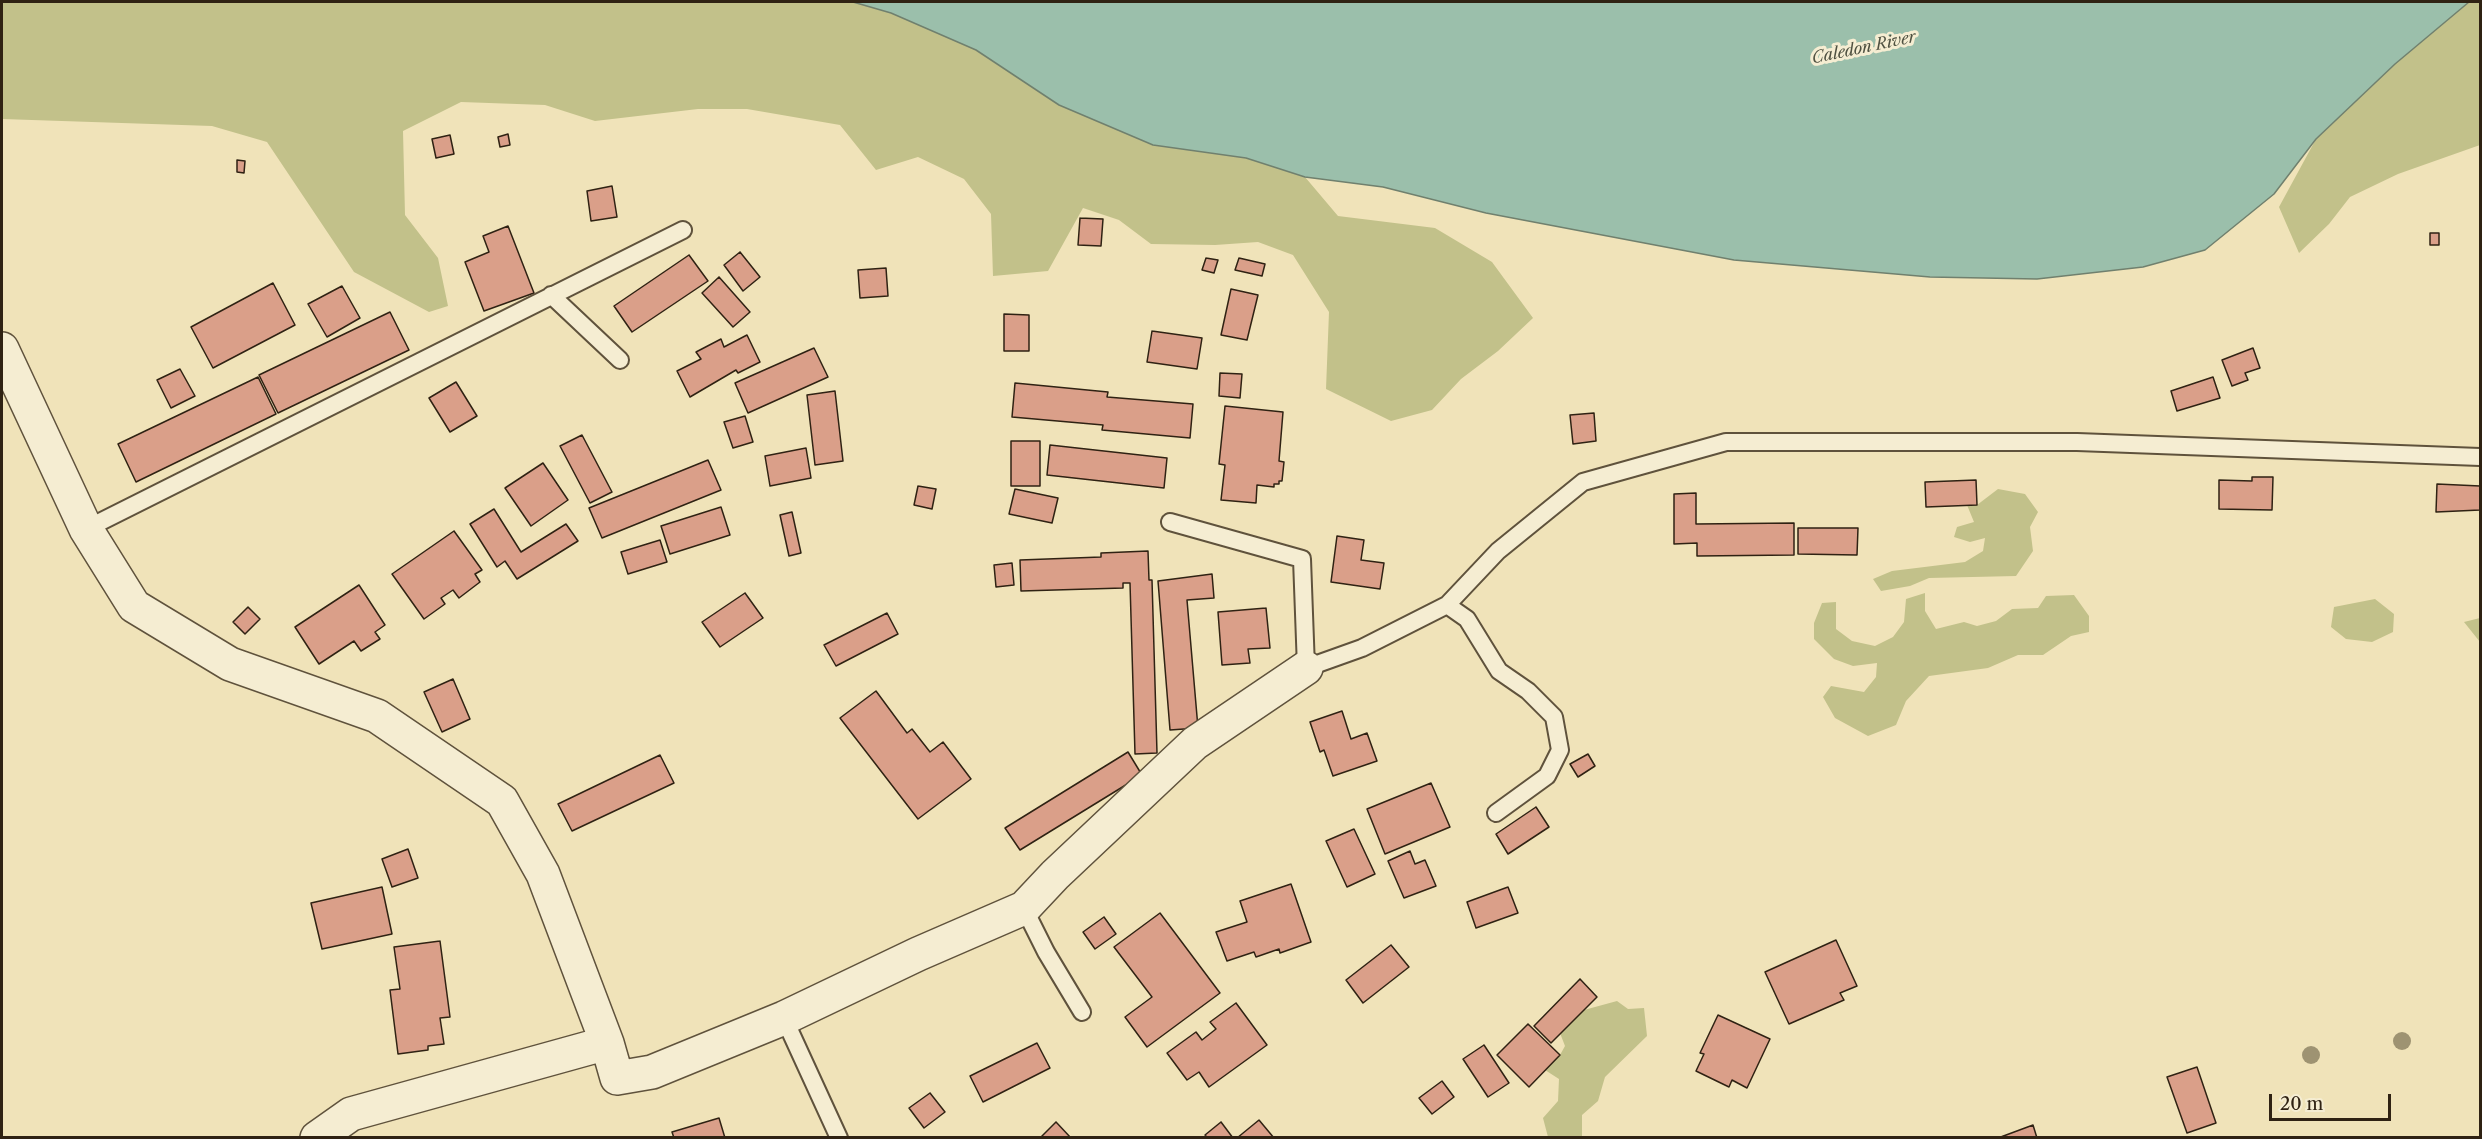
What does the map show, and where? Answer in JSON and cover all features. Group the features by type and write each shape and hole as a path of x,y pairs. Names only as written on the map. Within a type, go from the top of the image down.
{"street":[{"path":"2,349 86,529 134,606 230,664 377,716 502,801 543,874 607,1043 617,1078 652,1072 784,1018 918,954 1024,908 1054,875 1194,743 1306,668"},
{"path":"318,1137 351,1114 607,1043"}],"lane":[{"path":"86,529 683,230"},
{"path":"551,295 620,360"},
{"path":"1170,522 1302,559 1306,668 1362,648 1447,605 1498,551 1583,482 1726,442 2077,442 2481,457"},
{"path":"1447,605 1467,619 1499,671 1528,691 1554,717 1560,750 1547,776 1496,813"},
{"path":"1024,908 1046,952 1082,1012"},
{"path":"784,1018 839,1137"}],"shaded area":[{"path":"2,2 853,2 891,13 976,50 1059,105 1153,145 1246,158 1305,177 1338,216 1435,228 1492,262 1533,318 1498,351 1461,379 1432,410 1391,421 1326,389 1329,312 1293,255 1258,242 1215,245 1151,244 1119,220 1083,208 1048,271 993,276 991,214 964,179 918,157 876,170 840,125 747,109 698,109 595,121 545,105 461,102 403,131 405,215 438,258 448,306 429,312 354,272 267,142 212,126 2,119"},
{"path":"2469,2 2480,2 2480,145 2398,174 2350,197 2329,224 2299,253 2279,207 2316,139 2395,64"},
{"path":"1998,489 2025,494 2038,512 2030,527 2033,551 2016,576 1929,578 1910,586 1881,591 1873,579 1892,571 1965,562 1983,551 1985,538 1970,542 1954,537 1957,527 1974,522 1967,505 1977,505"},
{"path":"1925,593 1925,611 1936,629 1964,622 1977,626 1996,621 2012,609 2038,608 2046,596 2074,595 2089,616 2089,632 2071,636 2043,655 2018,655 1988,668 1929,676 1906,701 1896,725 1868,736 1835,718 1823,697 1831,686 1864,692 1876,677 1877,663 1853,666 1834,659 1814,639 1814,623 1822,603 1836,602 1836,629 1852,641 1875,646 1893,637 1904,622 1906,599"},
{"path":"2375,599 2394,614 2393,632 2372,642 2346,639 2331,627 2334,607"},
{"path":"2480,618 2480,642 2464,622"},
{"path":"1617,1001 1628,1009 1644,1008 1647,1036 1605,1077 1598,1101 1582,1115 1582,1137 1548,1137 1543,1118 1558,1101 1559,1079 1545,1070 1560,1055 1565,1046 1560,1033 1584,1010"}],"water":[{"name":"Caledon River","path":"853,2 2469,2 2395,64 2316,139 2274,194 2205,250 2143,267 2037,279 1930,277 1734,260 1486,213 1383,187 1305,177 1246,158 1153,145 1059,105 976,50 891,13"}],"building":[{"path":"508,134 510,145 500,147 498,137"},
{"path":"450,135 454,154 436,158 432,139"},
{"path":"237,160 245,161 244,173 237,172"},
{"path":"612,186 617,217 591,221 587,191"},
{"path":"1080,218 1103,219 1101,246 1078,245"},
{"path":"508,226 534,293 484,311 465,262 489,252 483,236"},
{"path":"2430,233 2439,233 2439,245 2430,245"},
{"path":"740,252 760,277 743,291 724,265"},
{"path":"689,255 708,281 632,332 614,306"},
{"path":"1206,258 1218,260 1214,273 1202,270"},
{"path":"1239,258 1265,264 1262,276 1235,270"},
{"path":"886,268 888,296 860,298 858,270"},
{"path":"719,277 750,312 733,327 702,293"},
{"path":"273,283 295,325 213,368 191,327"},
{"path":"342,286 360,318 327,337 308,304"},
{"path":"1231,289 1258,295 1247,340 1221,335"},
{"path":"390,312 409,350 278,413 259,375"},
{"path":"1004,314 1029,315 1029,351 1004,351"},
{"path":"1152,331 1202,338 1197,369 1147,362"},
{"path":"747,335 760,362 738,373 736,370 690,397 677,371 701,359 696,352 721,339 724,347"},
{"path":"814,348 828,377 748,413 735,383"},
{"path":"2253,348 2260,368 2245,373 2248,380 2232,386 2222,360"},
{"path":"180,369 195,396 171,408 157,380"},
{"path":"1220,373 1242,374 1240,398 1219,396"},
{"path":"258,377 276,414 136,482 118,444"},
{"path":"2213,377 2220,398 2177,411 2171,391"},
{"path":"456,382 477,416 450,432 429,398"},
{"path":"1015,383 1108,392 1107,397 1193,404 1190,438 1102,430 1103,425 1012,417"},
{"path":"835,391 843,461 815,465 807,395"},
{"path":"1225,406 1283,412 1279,461 1284,462 1282,481 1274,484 1274,487 1257,485 1256,503 1221,500 1225,465 1219,464"},
{"path":"1594,413 1596,441 1573,444 1570,415"},
{"path":"745,416 753,442 733,448 724,422"},
{"path":"582,435 612,492 590,503 560,446"},
{"path":"1011,441 1040,441 1040,486 1011,486"},
{"path":"1050,445 1167,458 1164,488 1047,475"},
{"path":"806,448 811,478 770,486 765,456"},
{"path":"708,460 721,490 602,538 589,508"},
{"path":"543,463 568,500 531,526 505,488"},
{"path":"2252,477 2273,477 2272,510 2219,509 2219,480 2252,481"},
{"path":"1976,480 1977,505 1926,507 1925,482"},
{"path":"2437,484 2480,486 2480,510 2436,512"},
{"path":"918,486 936,489 932,509 914,505"},
{"path":"1015,489 1058,498 1052,523 1009,514"},
{"path":"1696,493 1696,524 1794,523 1794,555 1697,556 1697,543 1674,544 1674,494"},
{"path":"721,507 730,535 670,554 661,526"},
{"path":"494,509 521,552 566,524 578,541 517,579 505,561 497,567 470,524"},
{"path":"792,512 801,553 789,556 780,515"},
{"path":"1798,528 1858,528 1857,555 1798,554"},
{"path":"454,531 482,570 475,574 480,582 459,598 453,590 441,598 445,604 424,619 392,574"},
{"path":"1337,536 1364,540 1361,560 1384,563 1380,589 1331,582"},
{"path":"660,540 667,562 628,574 621,552"},
{"path":"1148,551 1149,580 1152,580 1157,753 1135,754 1130,583 1123,583 1123,588 1021,591 1020,560 1101,557 1101,553"},
{"path":"1012,563 1014,585 996,587 994,565"},
{"path":"1212,574 1214,598 1187,600 1198,728 1170,730 1158,581"},
{"path":"359,585 385,625 375,632 380,639 361,651 354,641 319,664 295,627"},
{"path":"745,593 763,618 720,647 702,622"},
{"path":"248,607 260,619 245,634 233,622"},
{"path":"1266,608 1270,648 1248,649 1250,663 1222,665 1218,612"},
{"path":"887,613 898,634 836,666 824,645"},
{"path":"453,679 470,719 442,732 424,692"},
{"path":"876,691 907,733 912,729 930,752 943,742 971,779 918,819 840,718"},
{"path":"1342,711 1351,739 1367,733 1377,761 1333,776 1324,750 1320,752 1310,722"},
{"path":"1128,752 1142,775 1020,850 1005,828"},
{"path":"1588,754 1595,766 1578,777 1570,764"},
{"path":"660,755 674,783 572,831 558,804"},
{"path":"1431,783 1450,827 1385,854 1367,809"},
{"path":"1536,807 1549,827 1508,854 1496,834"},
{"path":"1354,829 1375,874 1347,887 1326,841"},
{"path":"408,849 418,878 392,887 382,859"},
{"path":"1410,851 1415,864 1425,860 1436,886 1404,898 1388,861"},
{"path":"1291,884 1311,942 1280,953 1279,949 1256,957 1254,952 1227,961 1216,932 1247,922 1240,901"},
{"path":"382,887 392,934 322,949 311,903"},
{"path":"1508,887 1518,913 1476,928 1467,902"},
{"path":"1160,913 1220,993 1147,1047 1125,1017 1152,997 1114,947"},
{"path":"1104,917 1116,934 1095,949 1083,932"},
{"path":"1836,940 1857,986 1840,993 1844,1000 1789,1024 1765,972"},
{"path":"440,941 450,1017 440,1018 444,1044 428,1046 428,1050 398,1054 390,990 400,989 394,947"},
{"path":"1391,945 1409,967 1363,1003 1346,980"},
{"path":"1580,979 1597,997 1551,1043 1534,1026"},
{"path":"1236,1003 1267,1045 1209,1087 1199,1072 1187,1080 1167,1053 1196,1032 1202,1040 1216,1029 1210,1022"},
{"path":"1718,1015 1770,1039 1747,1088 1732,1080 1729,1087 1696,1071 1704,1054 1700,1053"},
{"path":"1528,1024 1560,1055 1529,1087 1497,1055"},
{"path":"1037,1043 1050,1068 983,1102 970,1076"},
{"path":"1484,1045 1509,1083 1488,1097 1463,1059"},
{"path":"2197,1067 2216,1123 2187,1133 2167,1077"},
{"path":"1442,1081 1454,1097 1432,1114 1419,1098"},
{"path":"930,1093 945,1112 924,1128 909,1108"},
{"path":"719,1118 725,1138 674,1138 672,1132"},
{"path":"1259,1120 1274,1138 1237,1138"},
{"path":"1056,1122 1071,1138 1040,1138"},
{"path":"1221,1122 1233,1138 1208,1138 1205,1135"},
{"path":"2033,1125 2037,1138 1998,1138"}]}
